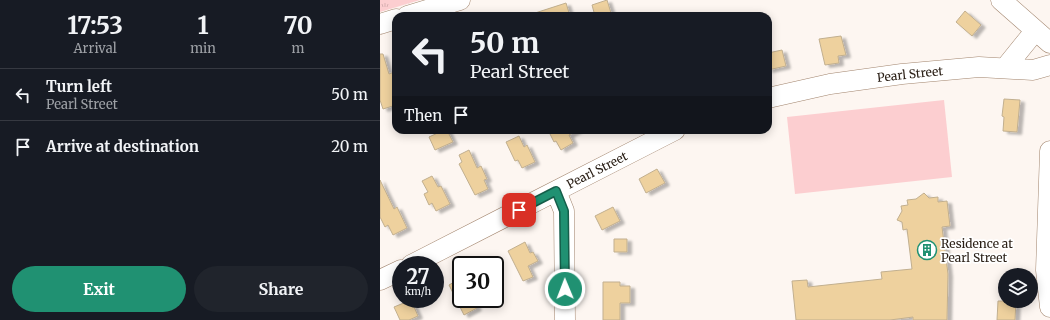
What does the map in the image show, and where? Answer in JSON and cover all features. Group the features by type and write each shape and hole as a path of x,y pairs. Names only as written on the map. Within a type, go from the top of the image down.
{"street":[{"path":"420,12 460,0"},
{"path":"1001,0 1043,37 1005,68"},
{"path":"380,24 392,20"},
{"name":"Pearl Street","path":"772,97 830,84 881,77 971,68 1033,70 1050,65"},
{"name":"Pearl Street","path":"429,256 667,134"},
{"path":"1050,151 1046,270 1050,307"},
{"path":"556,191 564,211 565,320"},
{"path":"380,280 392,274"}],"green space":[{"path":"380,0 420,0 380,12"},
{"path":"944,100 952,177 795,194 787,117"}],"building":[{"path":"607,0 611,12 594,12 592,5"},
{"path":"566,3 569,12 538,12"},
{"path":"965,11 981,25 972,36 956,22"},
{"path":"841,36 846,55 838,56 839,63 825,65 819,39"},
{"path":"782,50 786,66 772,69 772,52"},
{"path":"380,54 383,54 389,74 392,73 392,106 383,109 380,100"},
{"path":"1004,99 1020,100 1017,132 1003,131 1004,117 1002,116"},
{"path":"435,134 449,134 453,142 435,150 429,137"},
{"path":"550,134 571,134 569,135 573,143 561,150 556,141 554,142"},
{"path":"519,136 524,147 527,145 535,162 522,168 518,160 515,161 506,142"},
{"path":"469,150 477,168 481,166 487,179 484,180 488,189 475,195 459,164 462,162 459,155"},
{"path":"657,169 665,183 646,193 639,179"},
{"path":"432,176 438,187 441,186 450,204 436,211 432,203 429,205 424,194 428,192 422,181"},
{"path":"380,180 394,209 397,207 407,228 393,235 388,225 385,227 380,217"},
{"name":"Residence at Pearl Street","path":"924,193 929,198 938,197 938,202 947,201 950,226 942,227 948,274 947,320 913,320 913,317 890,320 796,320 792,281 807,280 808,287 882,279 881,272 912,269 907,229 903,230 902,222 897,220 902,211 901,206 908,205 907,200 916,199"},
{"path":"613,207 620,221 602,230 595,216"},
{"path":"614,239 627,239 627,252 614,252"},
{"path":"525,242 530,253 533,252 538,261 528,266 533,277 523,281 508,251"},
{"path":"603,282 620,282 620,286 630,286 630,303 620,303 620,320 603,320"},
{"path":"452,283 452,291 449,285"},
{"path":"998,301 998,308 1016,308 1015,320 997,320"},
{"path":"394,308 414,308 418,316 409,320 400,320"},
{"path":"460,308 477,308 464,315"}],"place":[{"name":"Residence at Pearl Street","path":"927,250"}],"route":[{"path":"519,210 556,191 564,211 565,289"}]}
